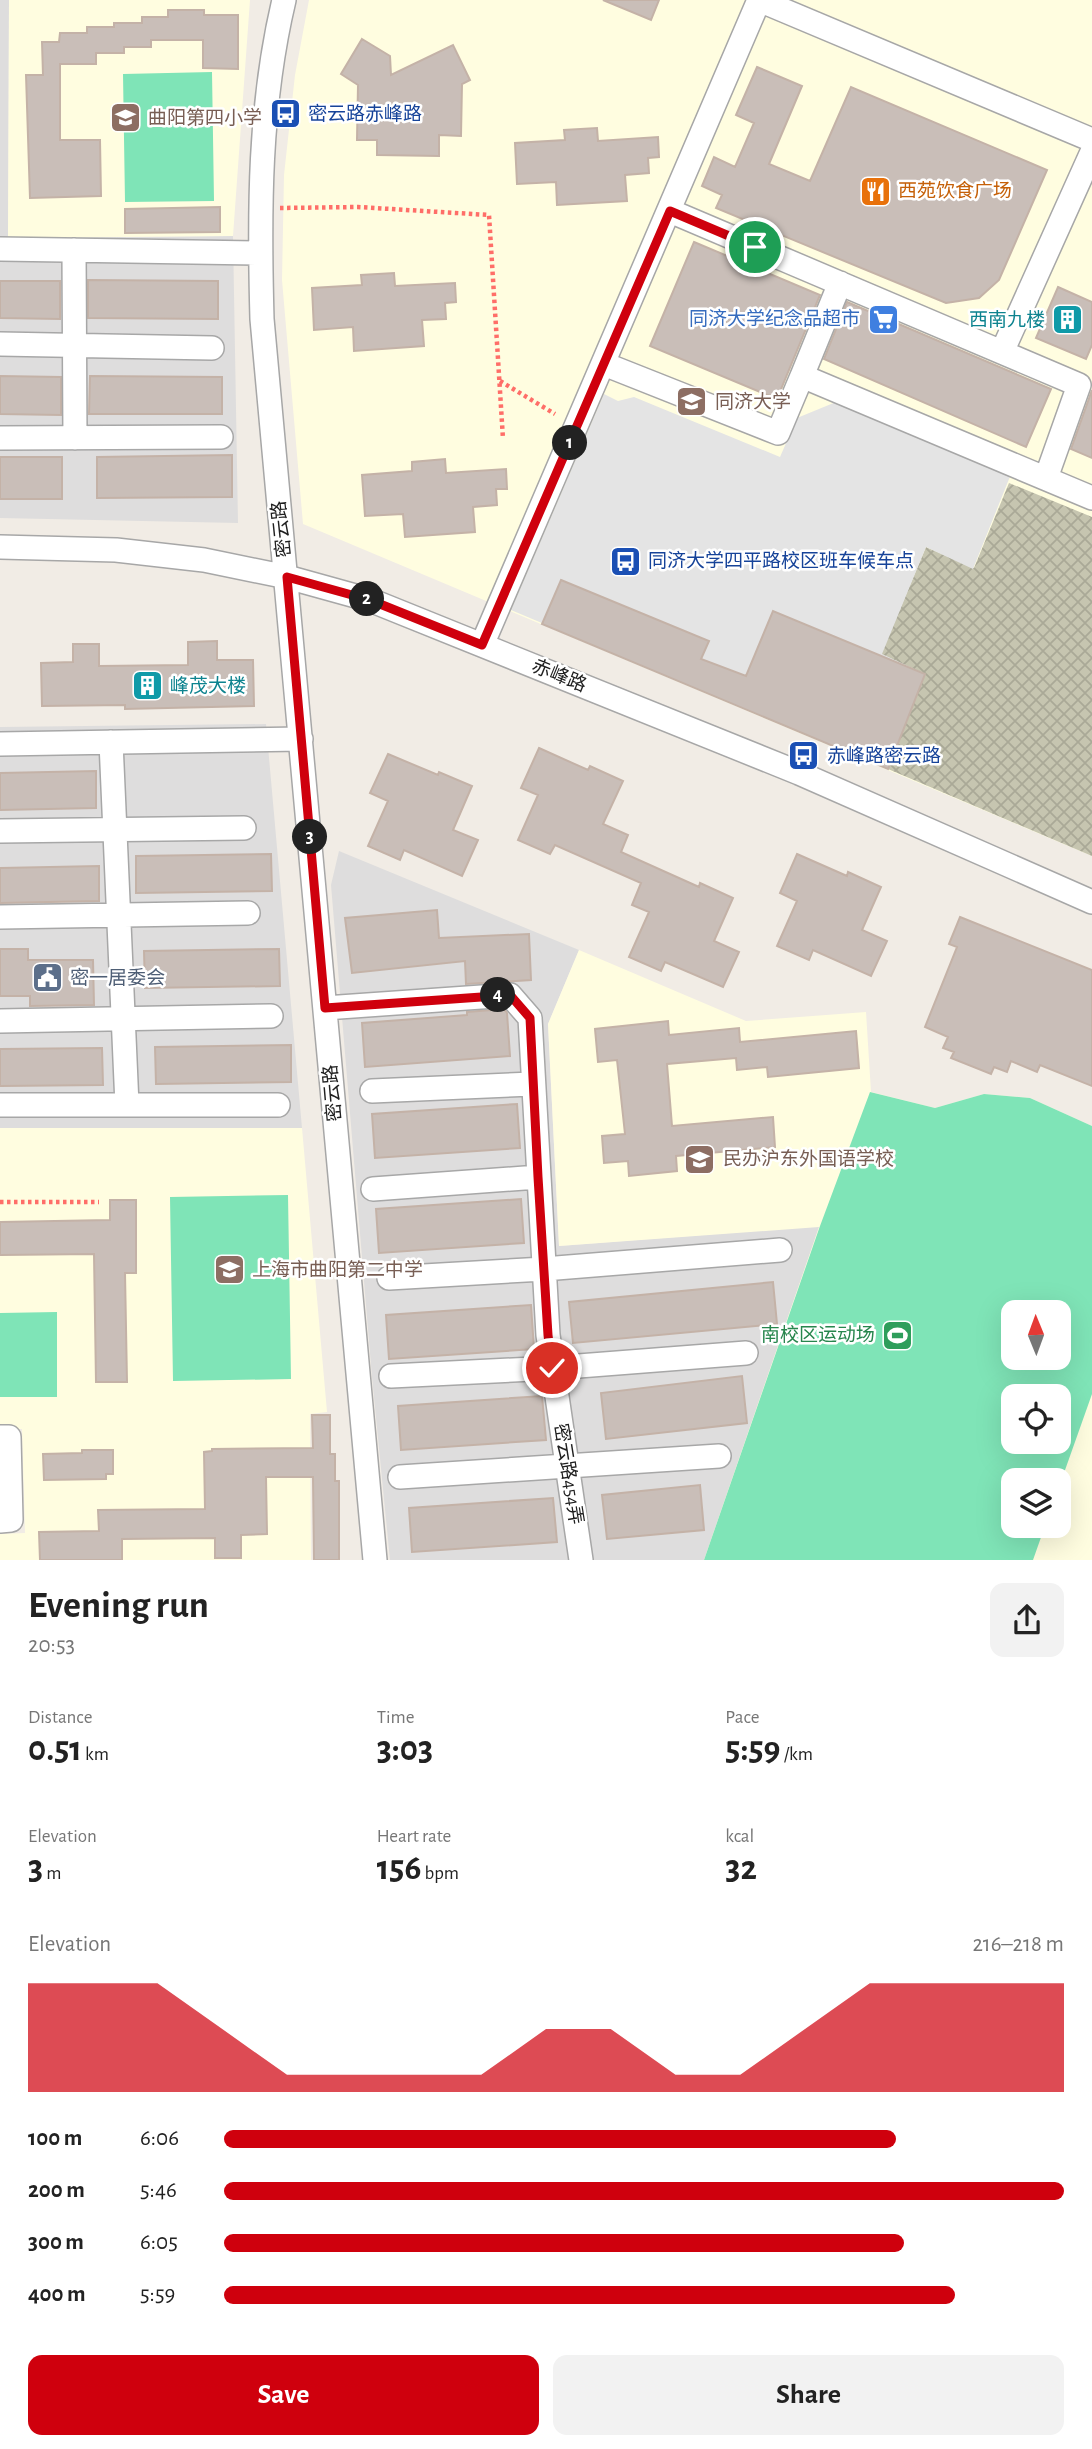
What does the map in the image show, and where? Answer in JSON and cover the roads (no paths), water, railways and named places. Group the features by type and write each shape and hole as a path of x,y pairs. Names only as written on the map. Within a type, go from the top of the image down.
{"street":[{"name":"密云路","path":"284,0 269,87 259,209 262,318 375,1560"},
{"path":"482,645 759,0 1092,141"},
{"path":"1002,352 1092,152"},
{"path":"670,211 1079,384 1046,478"},
{"path":"0,249 260,253"},
{"path":"74,250 75,438"},
{"path":"604,364 778,433 840,283"},
{"path":"0,344 212,348"},
{"path":"802,376 1092,498"},
{"path":"0,438 220,437"},
{"name":"赤峰路","path":"0,547 116,550 204,560 287,577 370,600 799,773 1092,902"},
{"path":"0,744 301,739"},
{"path":"111,742 127,1105"},
{"path":"0,831 244,828"},
{"path":"0,917 247,913"},
{"name":"密云路454弄","path":"325,1008 510,995 530,1018 548,1335 581,1560"},
{"path":"0,1021 271,1016"},
{"path":"372,1091 533,1084"},
{"path":"0,1105 278,1105"},
{"path":"373,1189 538,1177"},
{"path":"389,1278 780,1250"},
{"path":"390,1376 552,1368 746,1353"},
{"path":"0,1437 9,1437 11,1520 0,1521"},
{"path":"400,1477 719,1456"}],"place":[{"name":"密云路赤峰路","path":"285,114"},
{"name":"曲阳第四小学","path":"125,118"},
{"name":"西苑饮食广场","path":"875,191"},
{"name":"同济大学纪念品超市","path":"883,319"},
{"name":"西南九楼","path":"1068,320"},
{"name":"同济大学","path":"692,402"},
{"name":"同济大学四平路校区班车候车点","path":"625,561"},
{"name":"峰茂大楼","path":"147,686"},
{"name":"赤峰路密云路","path":"804,756"},
{"name":"密一居委会","path":"47,978"},
{"name":"民办沪东外国语学校","path":"700,1159"},
{"name":"上海市曲阳第二中学","path":"229,1270"},
{"name":"南校区运动场","path":"898,1335"}]}
